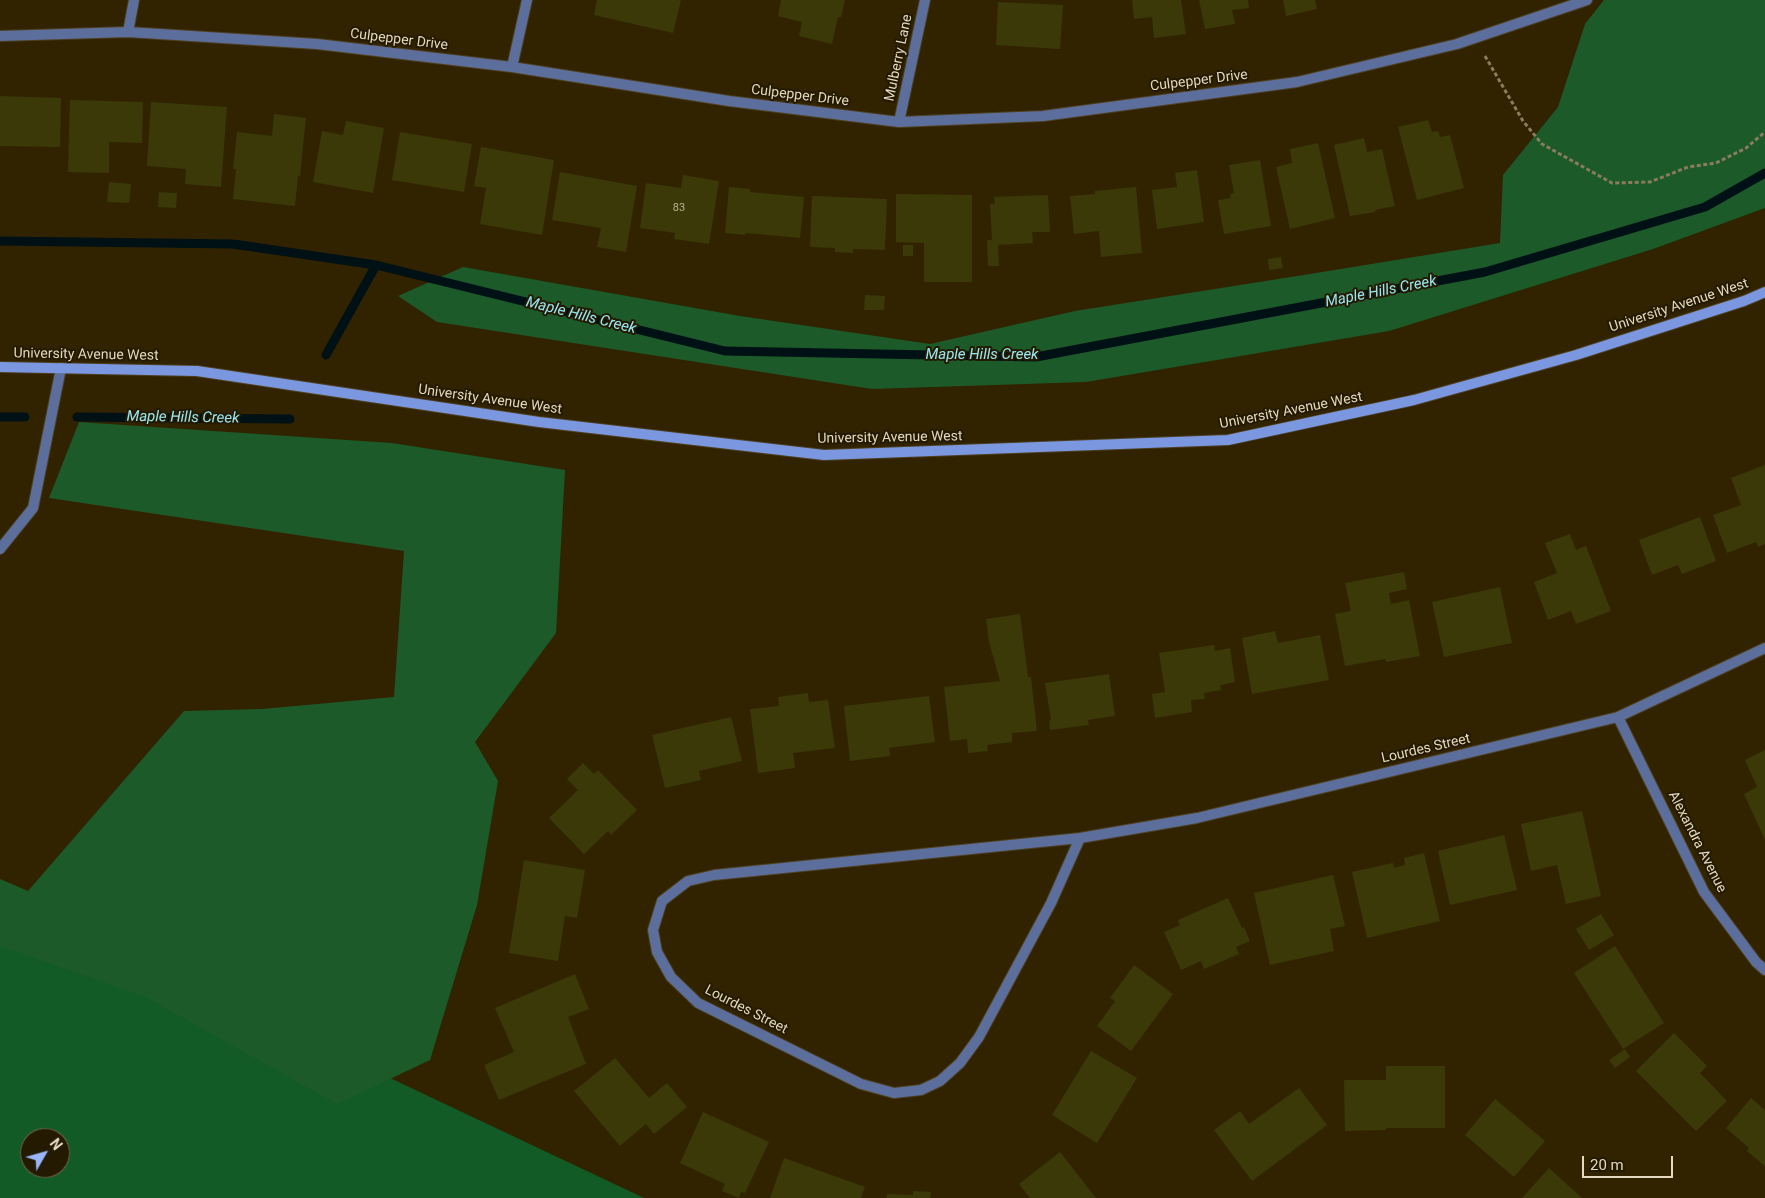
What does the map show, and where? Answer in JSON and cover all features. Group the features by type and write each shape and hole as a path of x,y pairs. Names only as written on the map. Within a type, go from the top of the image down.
{"main road":[{"name":"University Avenue West","path":"0,366 197,371 539,422 824,455 1228,440 1424,397 1576,355 1744,301 1765,292"}],"street":[{"path":"128,32 134,0"},
{"path":"512,67 527,0"},
{"name":"Mulberry Lane","path":"900,122 925,0"},
{"name":"Culpepper Drive","path":"0,36 128,32 317,44 512,67 729,101 900,122 1043,116 1297,82 1457,44 1587,0"},
{"path":"0,548 32,508 61,368"},
{"name":"Lourdes Street","path":"1080,838 1051,903 979,1037 960,1063 940,1081 922,1090 894,1093 861,1084 698,1003 671,977 656,952 653,930 662,901 688,881 714,875 1080,838 1197,818 1618,717 1765,648"},
{"name":"Alexandra Avenue","path":"1618,717 1704,892 1756,962 1765,970"}],"path":[{"path":"1474,38 1523,121 1542,144 1612,183 1650,182 1688,168 1716,163 1746,148 1765,132"}],"green space":[{"path":"1604,0 1765,0 1765,208 1653,249 1389,331 1086,382 872,389 437,322 398,296 463,267 740,316 930,344 1075,311 1500,243 1503,175 1558,107 1585,24"},
{"path":"79,422 392,443 565,470 556,633 475,742 498,781 477,905 430,1060 337,1104 144,996 0,946 0,879 28,891 184,711 262,709 394,697 404,551 49,498"},
{"path":"0,910 301,1036 644,1198 0,1198"}],"building":[{"path":"597,0 681,0 673,33 594,15"},
{"path":"781,0 845,0 841,17 838,17 832,44 799,36 802,22 778,16"},
{"path":"1132,0 1181,0 1186,34 1154,38 1152,17 1134,19"},
{"path":"1199,0 1248,0 1249,8 1232,10 1235,24 1205,29"},
{"path":"1283,0 1315,0 1317,9 1286,16"},
{"path":"998,2 1063,5 1060,49 996,45"},
{"path":"0,96 61,98 60,147 0,146"},
{"path":"70,100 143,102 142,143 109,142 109,173 68,172"},
{"path":"151,102 227,107 221,187 185,184 186,169 147,166"},
{"path":"274,114 306,118 295,206 233,199 236,169 233,169 237,132 272,136"},
{"path":"1428,120 1432,132 1438,131 1440,137 1450,135 1464,188 1417,200 1398,127"},
{"path":"346,121 384,128 373,193 313,182 322,131 343,135"},
{"path":"400,132 472,144 464,192 392,180"},
{"path":"1364,138 1367,152 1382,149 1395,206 1375,210 1375,212 1350,216 1334,145"},
{"path":"1318,143 1335,218 1290,229 1276,167 1292,163 1290,149"},
{"path":"481,147 554,160 542,235 480,224 486,188 474,186"},
{"path":"1260,160 1271,226 1224,234 1218,200 1231,198 1230,194 1234,193 1229,165"},
{"path":"1197,170 1204,222 1157,229 1152,190 1177,187 1175,173"},
{"path":"560,172 637,186 626,252 597,247 601,228 552,220"},
{"path":"683,175 719,181 709,244 674,239 675,233 640,228 646,183 681,188"},
{"path":"109,182 131,184 129,203 107,202"},
{"path":"729,187 750,189 750,192 804,197 800,238 725,233"},
{"path":"1136,187 1142,253 1101,257 1099,231 1074,234 1070,196 1095,194 1095,191"},
{"path":"159,192 177,193 176,208 158,207"},
{"path":"896,194 972,195 972,282 924,282 924,243 896,242"},
{"path":"1048,195 1050,232 1032,232 1033,243 998,245 999,266 988,266 987,240 992,240 990,204 995,204 994,197"},
{"path":"812,196 887,199 885,250 853,249 853,253 835,252 835,248 810,247"},
{"path":"903,245 913,245 913,256 903,256"},
{"path":"1281,257 1283,268 1269,270 1268,259"},
{"path":"865,295 885,296 884,310 864,310"},
{"path":"1765,465 1765,544 1758,547 1756,542 1727,553 1713,515 1741,505 1731,478"},
{"path":"1700,517 1716,561 1682,574 1678,565 1652,575 1639,540"},
{"path":"1570,534 1576,550 1586,546 1611,611 1576,624 1571,611 1548,620 1534,582 1557,573 1545,543"},
{"path":"1404,572 1407,589 1389,593 1391,604 1409,600 1420,656 1386,662 1385,659 1345,666 1335,614 1351,611 1345,583"},
{"path":"1500,587 1512,643 1444,657 1432,602"},
{"path":"1020,614 1028,677 1031,677 1037,731 1012,733 1012,742 987,745 988,751 968,753 967,739 950,741 944,687 1000,681 989,642 986,619"},
{"path":"1275,631 1278,643 1320,635 1329,680 1252,694 1242,638"},
{"path":"1214,645 1215,651 1230,648 1235,682 1220,685 1221,690 1204,693 1205,699 1191,700 1192,712 1155,718 1152,694 1165,692 1159,653"},
{"path":"1109,674 1115,716 1088,720 1089,725 1050,730 1049,721 1051,720 1045,683"},
{"path":"808,693 809,702 828,700 835,748 793,753 795,768 758,773 750,709 779,706 778,697"},
{"path":"929,696 935,742 889,748 890,756 850,761 844,706"},
{"path":"731,717 742,761 699,771 701,780 665,788 652,735"},
{"path":"1765,750 1765,840 1744,794 1757,787 1745,760"},
{"path":"583,763 594,774 598,770 637,810 611,835 608,831 584,854 549,818 578,790 567,779"},
{"path":"1582,811 1601,896 1566,904 1557,865 1531,871 1521,824"},
{"path":"1504,835 1517,890 1450,905 1438,851"},
{"path":"1424,853 1440,921 1367,938 1352,872 1393,863 1394,868 1405,865 1404,858"},
{"path":"524,860 585,870 577,918 565,916 558,961 509,953"},
{"path":"1333,875 1345,926 1330,929 1334,951 1270,965 1254,893"},
{"path":"1228,898 1250,941 1236,947 1239,954 1204,969 1201,961 1181,970 1164,932 1180,925 1178,920"},
{"path":"1601,914 1614,935 1589,950 1576,929"},
{"path":"1615,946 1664,1023 1623,1049 1574,973"},
{"path":"1134,965 1173,994 1131,1051 1097,1026 1115,1001 1110,998"},
{"path":"575,974 589,1009 568,1017 586,1064 499,1100 484,1065 514,1052 495,1008"},
{"path":"1674,1033 1707,1066 1700,1073 1727,1101 1696,1131 1636,1071"},
{"path":"1625,1049 1630,1057 1615,1068 1609,1060"},
{"path":"1091,1051 1137,1078 1097,1143 1052,1115"},
{"path":"615,1058 649,1098 667,1083 687,1107 654,1134 646,1124 620,1146 574,1091"},
{"path":"1386,1066 1445,1066 1445,1128 1386,1128 1386,1130 1345,1131 1344,1080 1386,1080"},
{"path":"1299,1088 1327,1125 1252,1181 1214,1130 1240,1111 1249,1124"},
{"path":"1751,1098 1765,1110 1765,1166 1747,1151 1749,1148 1726,1128"},
{"path":"1495,1099 1545,1141 1514,1177 1465,1135"},
{"path":"703,1112 769,1142 745,1193 741,1192 739,1198 722,1191 725,1184 680,1163"},
{"path":"1060,1152 1096,1198 1030,1198 1019,1184"},
{"path":"784,1158 865,1187 861,1198 770,1198"},
{"path":"1549,1168 1582,1198 1522,1198"},
{"path":"913,1191 931,1192 930,1198 887,1198 887,1194 913,1195"}],"waterway":[{"name":"Maple Hills Creek","path":"0,241 233,244 376,265 725,351 1036,357 1485,272 1705,207 1765,173"},
{"name":"Maple Hills Creek","path":"326,355 376,265"},
{"name":"Maple Hills Creek","path":"0,417 25,417"},
{"name":"Maple Hills Creek","path":"77,417 290,419"}]}
